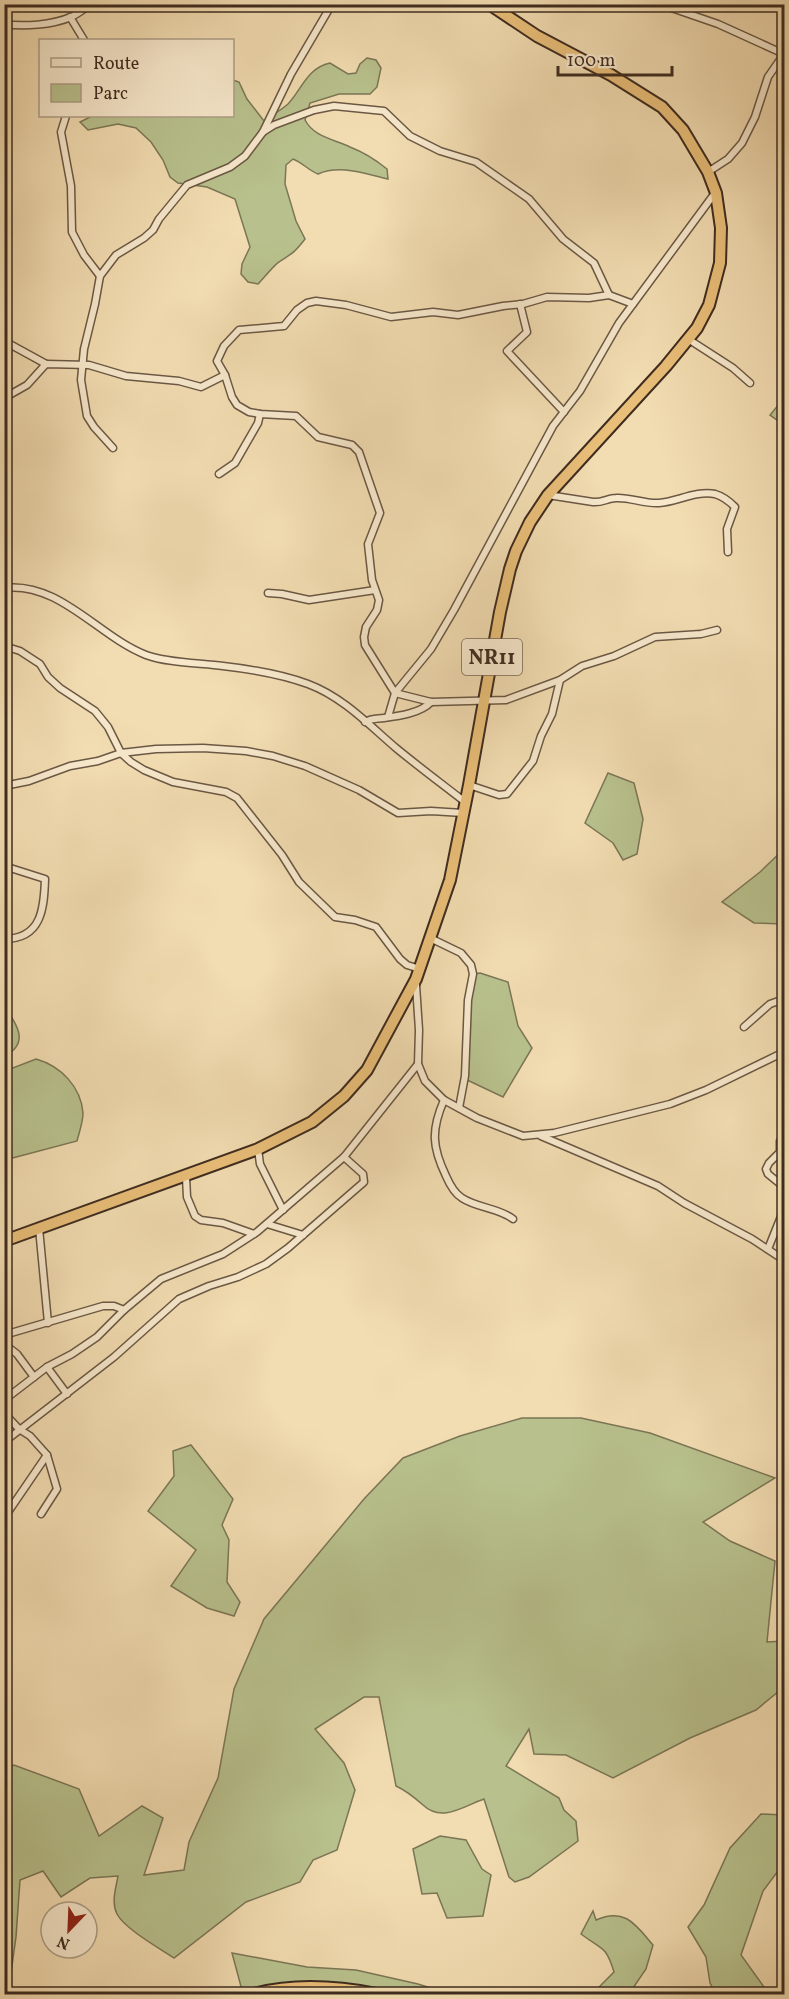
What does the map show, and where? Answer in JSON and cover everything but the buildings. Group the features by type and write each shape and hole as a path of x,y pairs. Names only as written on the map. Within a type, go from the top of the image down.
{"highway":[{"name":"NR11","path":"4,1241 186,1177 258,1149 312,1122 350,1089 367,1070 418,974 450,880 510,569 530,522 548,495 649,386 688,339 697,328 709,305 720,263 721,228 716,193 708,172 683,130 662,107 611,75 537,36 489,4"},
{"path":"254,1995 299,1986 341,1987 377,1995"}],"street":[{"path":"4,24 30,25 70,17 91,4"},
{"path":"113,448 87,416 82,391 82,364 100,276 116,255 153,230 159,219 187,185 237,164 263,132 291,74 332,4"},
{"path":"660,4 718,24 784,54 768,77 755,117 742,143 728,159 708,172"},
{"path":"70,17 83,39"},
{"path":"263,132 274,125 333,106 384,111 410,136 440,151 476,162 529,199 556,232 594,263 609,295"},
{"path":"66,117 61,132 71,186 72,232 84,255 100,276"},
{"path":"388,717 395,693 431,649 449,619 553,426 580,391 619,323 716,193"},
{"path":"633,304 609,295 590,298 547,297 458,315 433,312 391,318 346,305 316,301 307,303 297,310 284,326 239,330 224,346 217,361 237,405 249,412 296,416 318,437 356,448 380,513 368,544 372,579 378,600 377,610 366,627 365,645 395,693 431,702 506,700 560,680 582,666 614,656 655,637 701,634 717,630"},
{"path":"520,304 527,332 507,351 564,412"},
{"path":"688,339 733,368 750,383"},
{"path":"4,340 46,364 82,364 126,376 179,381 201,387 225,375"},
{"path":"4,398 27,385 46,364"},
{"path":"219,474 235,463 258,423 260,414"},
{"path":"548,495 600,503 616,498 641,503 659,503 715,494 735,507 727,529 728,552"},
{"path":"4,588 25,588 51,596 147,656 226,666 308,684 327,692 464,808"},
{"path":"268,593 309,600 375,590"},
{"path":"4,646 20,651 40,664 48,677 60,688 95,711 108,727 121,753 144,770 173,782 226,792 237,798 282,855 299,882 335,917 355,920 376,927 400,959 418,974 415,998 419,1030 418,1064 425,1081 444,1100 459,1108 508,1132 523,1136 541,1136 670,1104 784,1052"},
{"path":"470,785 499,795 507,794 533,761 541,736 552,714 560,680"},
{"path":"365,722 372,718 422,711 431,702"},
{"path":"4,786 121,753 156,749 203,748 255,753 305,766 344,782 398,813 464,808"},
{"path":"4,866 45,879 41,912 34,928 27,935 4,939"},
{"path":"430,938 461,953 471,965 466,1023 465,1076 459,1108"},
{"path":"744,1027 770,1004 784,999"},
{"path":"4,1400 47,1367 97,1337 124,1310 161,1279 223,1254 267,1224 344,1157 418,1064"},
{"path":"444,1100 436,1124 435,1146 438,1159 450,1185 459,1197 494,1212 506,1213 513,1219"},
{"path":"541,1136 658,1186 784,1260"},
{"path":"784,1137 780,1141 780,1152 768,1163 766,1169 768,1174 784,1187"},
{"path":"258,1149 260,1164 283,1210"},
{"path":"4,1442 45,1412 146,1330 179,1299 266,1264 288,1248 364,1182 363,1174 344,1157"},
{"path":"186,1177 187,1197 195,1216 201,1220 223,1223 254,1234"},
{"path":"768,1249 784,1209"},
{"path":"267,1224 303,1235"},
{"path":"39,1228 48,1323"},
{"path":"4,1335 103,1306 114,1306 124,1310"},
{"path":"4,1344 17,1354 34,1377"},
{"path":"47,1367 67,1394"},
{"path":"4,1413 47,1455 57,1489 41,1514"},
{"path":"4,1518 47,1455"}],"green space":[{"path":"367,58 376,60 381,68 377,87 370,94 339,94 310,103 305,120 313,130 324,137 360,151 378,162 387,169 388,179 344,170 318,174 293,159 286,165 285,184 296,221 305,239 258,284 248,282 241,274 242,264 250,247 235,199 207,187 178,183 170,177 163,160 151,142 136,128 118,124 88,130 80,122 90,117 234,117 234,80 239,82 247,99 264,121 288,104 316,69 330,63 348,74 356,73 360,64"},
{"path":"784,398 784,425 770,415"},
{"path":"608,773 634,783 643,819 637,854 623,860 613,843 585,823"},
{"path":"784,849 784,924 754,923 722,902 760,872"},
{"path":"480,973 508,982 518,1026 532,1048 503,1097 465,1079 473,974"},
{"path":"4,1006 19,1033 17,1045 5,1056"},
{"path":"36,1059 54,1067 74,1086 83,1113 77,1141 5,1160 5,1071"},
{"path":"522,1418 581,1418 650,1433 775,1478 703,1522 730,1541 775,1561 767,1642 784,1641 784,1687 756,1710 690,1738 613,1778 566,1755 534,1754 529,1729 506,1766 559,1798 564,1810 576,1821 578,1841 529,1877 515,1882 509,1877 484,1799 453,1811 438,1813 430,1810 396,1786 379,1697 364,1697 315,1729 344,1763 355,1790 337,1850 313,1860 300,1882 246,1902 174,1958 151,1944 121,1920 115,1909 114,1900 118,1876 90,1878 61,1897 43,1871 20,1880 16,1937 8,1994 5,1994 5,1770 14,1765 79,1789 99,1836 142,1806 163,1818 144,1875 184,1870 189,1842 218,1778 234,1689 264,1619 364,1499 403,1458 460,1436"},
{"path":"191,1445 233,1499 222,1525 229,1540 227,1582 240,1602 234,1616 207,1608 171,1586 196,1550 148,1511 174,1476 173,1451"},
{"path":"761,1814 784,1815 784,1863 763,1891 741,1955 769,1994 716,1994 710,1983 706,1957 688,1927 704,1905 730,1848"},
{"path":"440,1836 466,1840 482,1869 491,1875 483,1916 447,1918 437,1893 422,1894 413,1849"},
{"path":"593,1911 596,1920 615,1916 629,1920 653,1945 646,1969 629,1994 597,1994 598,1988 614,1972 606,1952 581,1934"},
{"path":"232,1953 307,1967 356,1970 450,1994 377,1994 341,1987 243,1994"}]}
